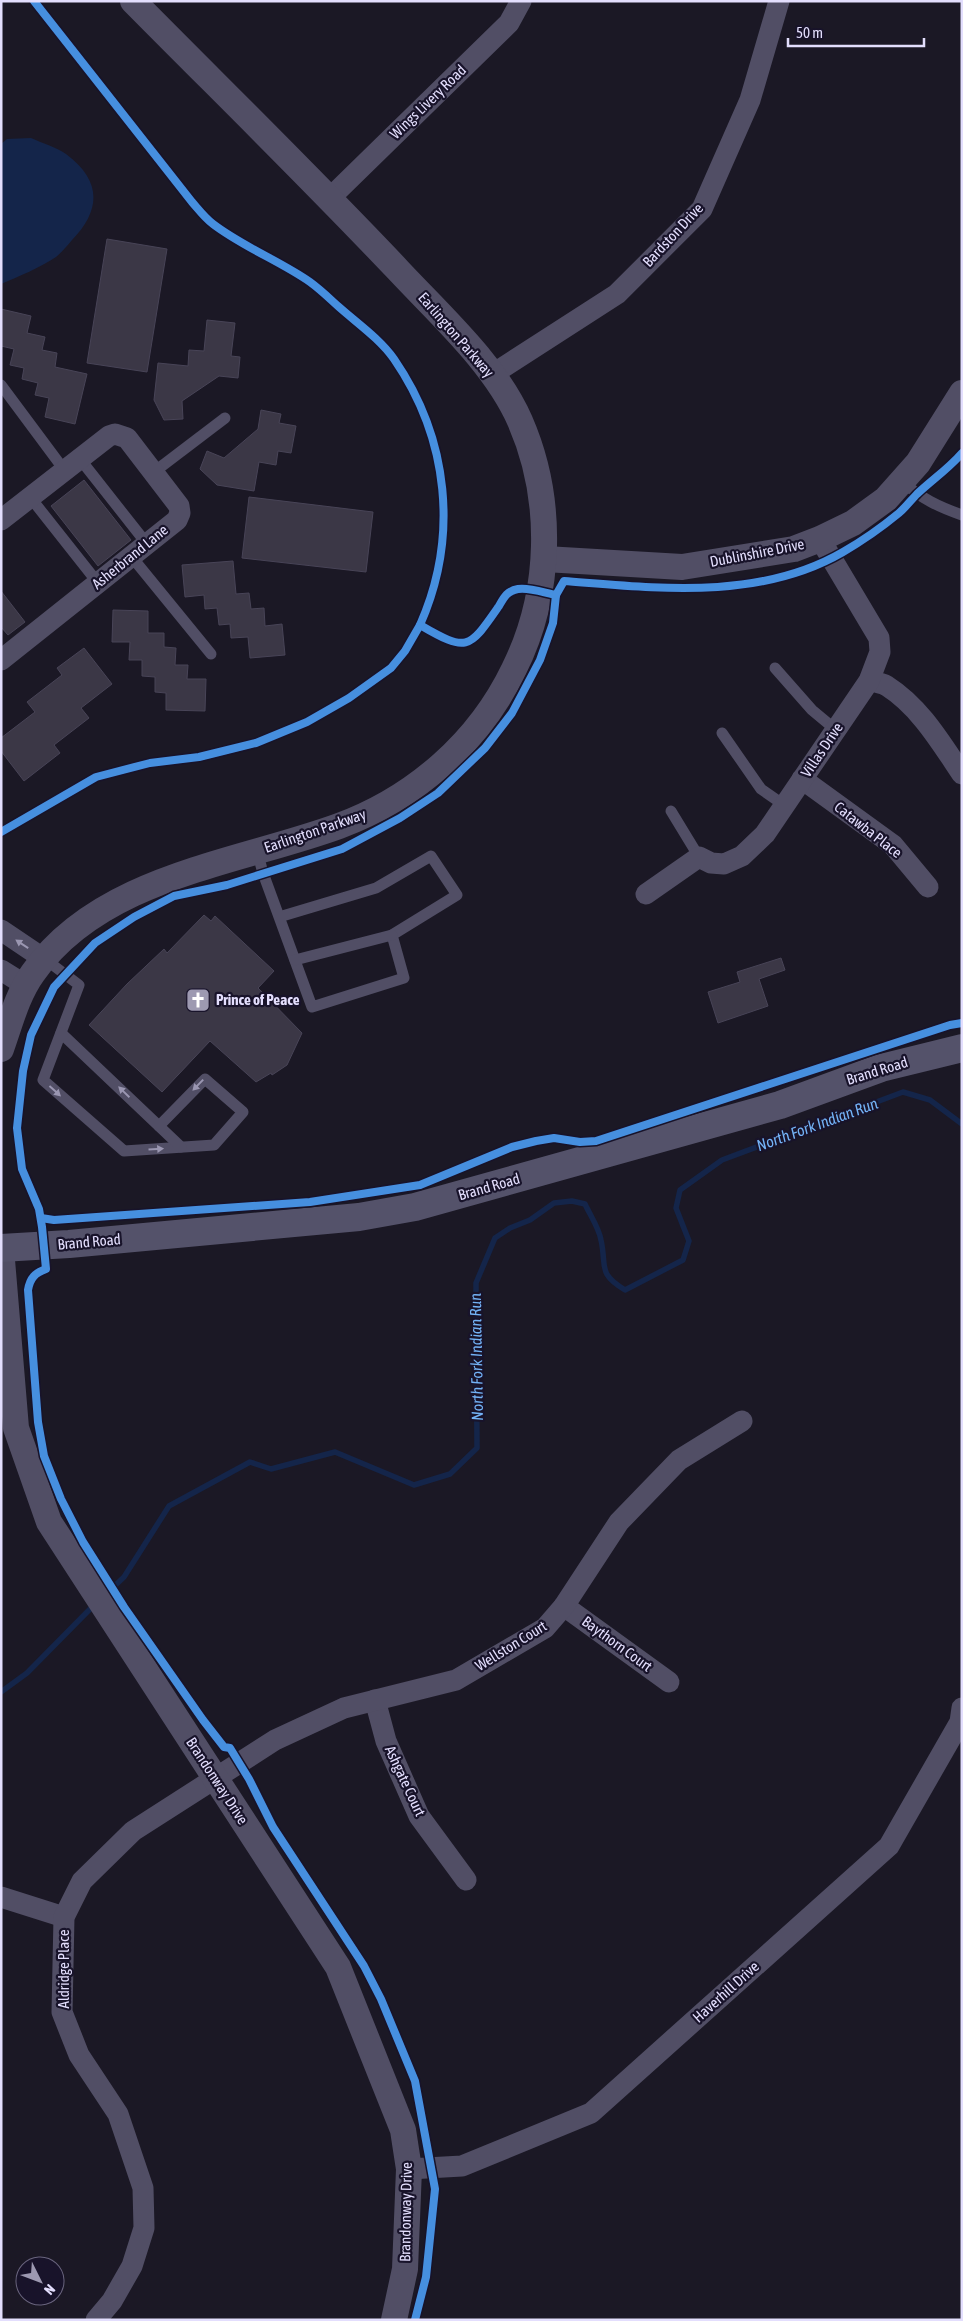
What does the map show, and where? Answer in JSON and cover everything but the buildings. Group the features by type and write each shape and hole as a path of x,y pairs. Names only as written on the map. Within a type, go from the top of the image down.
{"main road":[{"name":"Brand Road","path":"1,1248 68,1244 359,1217 415,1208 780,1105 881,1068 962,1048"}],"street":[{"name":"Wings Livery Road","path":"330,198 509,23 522,1"},
{"name":"Bardston Drive","path":"493,374 618,294 702,209 750,100 779,1"},
{"name":"Earlington Parkway","path":"1,1049 25,985 44,959 98,912 179,874 339,826 382,808 421,783 453,754 480,722 506,685 527,643 545,559 543,513 536,464 519,418 493,374 448,322 143,4"},
{"name":"Dublinshire Drive","path":"545,559 682,567 794,549 820,539 854,523 886,499 918,463 962,393"},
{"name":"Asherbrand Lane","path":"1,520 109,436 122,435 127,438 180,506 177,520 98,583 4,653"},
{"name":"Villas Drive","path":"699,857 711,863 724,864 742,856 765,834 869,681 880,652 879,638 820,539"},
{"path":"869,681 886,685 911,705 936,735 962,774"},
{"name":"Catawba Place","path":"802,779 893,845 928,887"},
{"path":"646,894 699,857"},
{"path":"1,930 44,959"},
{"path":"1,970 25,985"},
{"name":"Brandonway Drive","path":"1,1248 16,1428 49,1522 338,1967 403,2130 409,2169 405,2269 394,2320"},
{"name":"Wellston Court","path":"215,1777 275,1740 344,1708 456,1680 545,1628 564,1606 619,1522 679,1460 742,1421"},
{"name":"Baythorn Court","path":"564,1606 669,1682"},
{"name":"Ashgate Court","path":"375,1700 386,1741 419,1816 466,1880"},
{"name":"Haverhill Drive","path":"409,2169 462,2166 591,2113 889,1846 960,1722 962,1708"},
{"name":"Aldridge Place","path":"96,2320 112,2301 132,2266 144,2228 143,2188 118,2114 79,2055 62,2012 64,1917 82,1881 133,1831 215,1777"},
{"path":"1,1897 64,1917"}],"lane":[{"path":"1,385 72,465 139,550 211,654"},
{"path":"154,472 225,418"},
{"path":"902,481 917,494 936,506 962,515"},
{"path":"30,497 98,583"},
{"path":"775,668 812,710 836,730"},
{"path":"722,733 761,788 784,806"},
{"path":"672,811 699,857"},
{"path":"257,851 312,1008 404,978 392,935"},
{"path":"279,917 376,888 431,856 457,895 392,935 295,960"},
{"path":"44,959 79,985 44,1080 124,1151 214,1145 243,1112 205,1079 159,1126"},
{"path":"61,1033 181,1148"}],"water":[{"path":"31,138 66,154 78,164 91,184 93,206 82,228 56,257 1,284 1,144 7,139"}],"waterway":[{"name":"North Fork Indian Run","path":"104,1596 124,1577 169,1506 250,1462 271,1469 335,1452 414,1485 450,1474 477,1448 476,1283 495,1238 510,1228 530,1220 554,1203 572,1201 585,1204 600,1235 607,1274 610,1279 625,1290 683,1260 689,1241 676,1208 680,1190 722,1160 903,1092 930,1100 962,1124"},
{"name":"North Fork Indian Run","path":"1,1692 27,1673 95,1604"}],"cycle path":[{"path":"34,1 207,219 237,240 310,282 375,338 394,359 413,390 427,422 437,455 442,489 443,523 440,558 432,592 420,625 448,640 458,643 466,642 481,631 504,597 511,591 527,589 556,595"},
{"path":"415,2320 426,2277 435,2189 415,2081 381,1999 364,1966 273,1827 249,1779 230,1748 224,1747 203,1720 124,1607 83,1542 61,1499 44,1456 38,1422 28,1290 34,1276 46,1269 39,1209 22,1169 17,1128 23,1071 31,1035 54,987 95,943 134,917 174,896 227,885 342,849 400,818 438,793 485,748 512,713 540,660 553,623 556,595 564,581 671,588 706,587 742,585 777,578 811,568 865,539 902,511 917,494 962,453"},
{"path":"1,832 96,777 150,763 199,757 256,743 307,722 349,698 391,668 405,651 420,625"},
{"path":"41,1218 54,1220 310,1202 420,1185 512,1147 554,1138 580,1142 596,1141 950,1025 962,1023"}],"place":[{"name":"Prince of Peace","path":"198,1000"}]}
